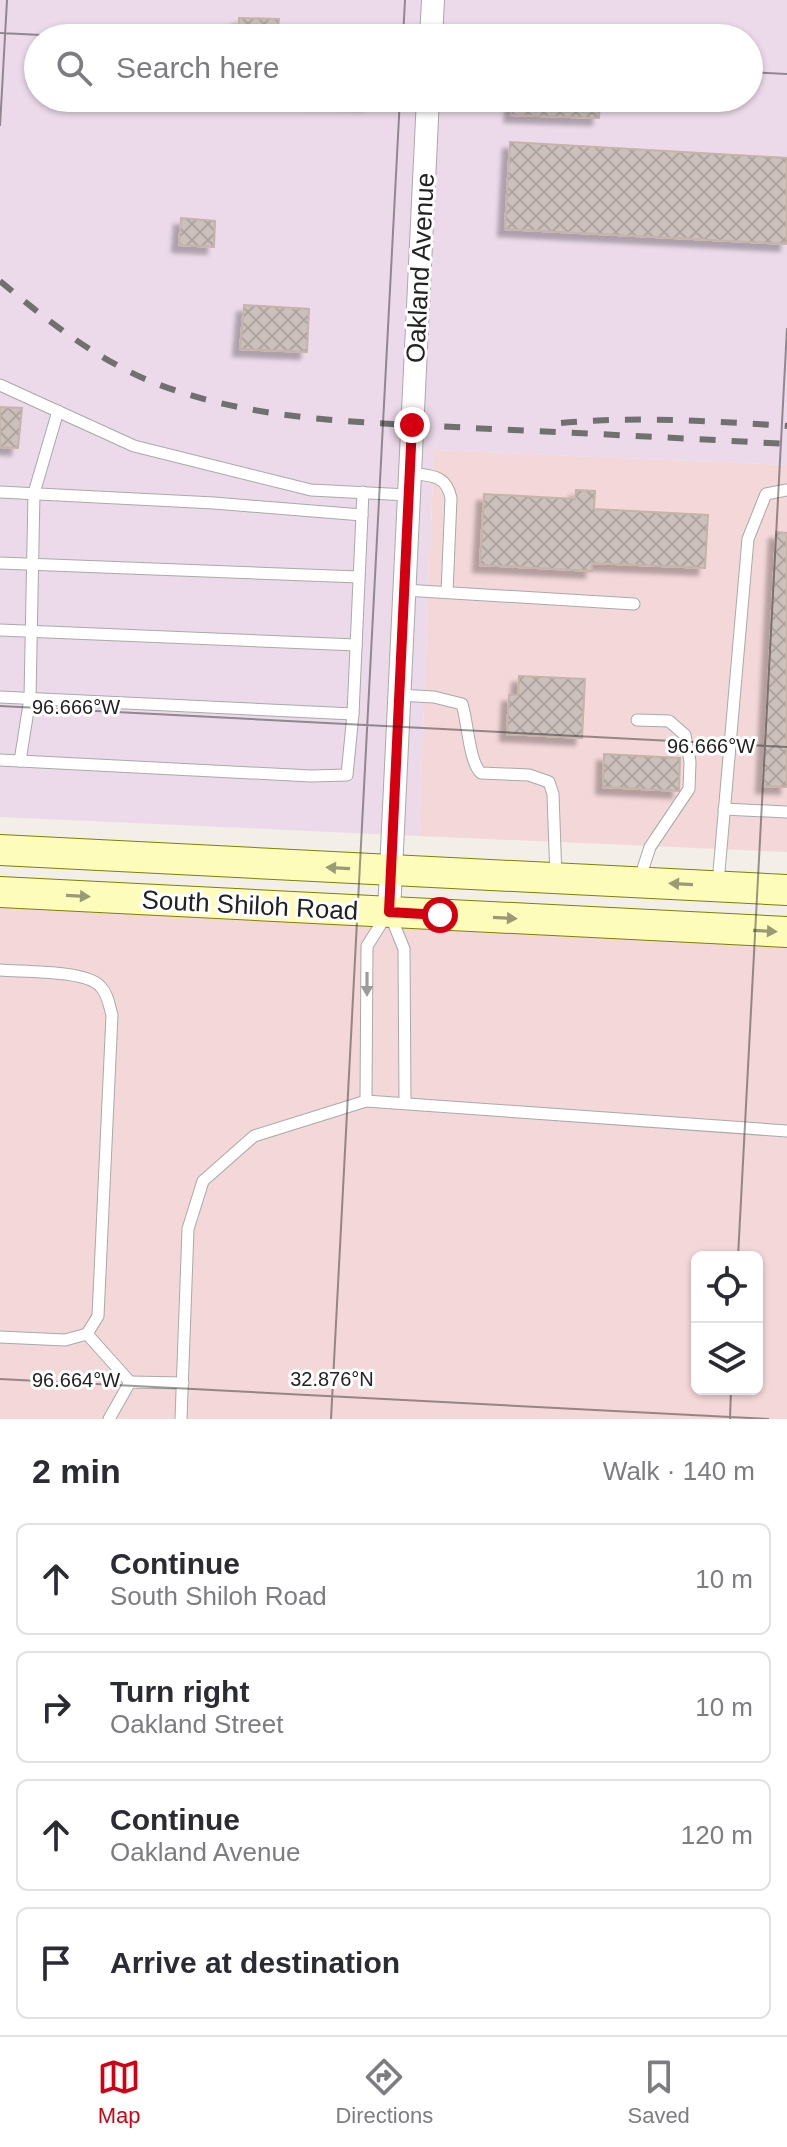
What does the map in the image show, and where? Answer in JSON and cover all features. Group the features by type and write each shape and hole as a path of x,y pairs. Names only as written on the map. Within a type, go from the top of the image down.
{"main road":[{"name":"South Shiloh Road","path":"0,850 787,890"},
{"name":"South Shiloh Road","path":"0,892 787,932"}],"street":[{"path":"432,24 433,0"},
{"name":"Oakland Avenue","path":"389,912 427,112"}],"lane":[{"path":"0,385 134,446 311,490 363,492 440,478 449,486 451,498 447,592"},
{"path":"20,761 30,698 34,493 58,411"},
{"path":"718,885 748,539 766,494 787,490"},
{"path":"0,492 214,503 362,515"},
{"path":"0,760 311,776 347,775 353,714 363,492"},
{"path":"0,563 359,577"},
{"path":"404,590 634,604"},
{"path":"0,630 356,645"},
{"path":"398,695 434,697 462,704 468,723 473,765 481,773 529,775 549,782 553,794 556,878"},
{"path":"0,697 353,714"},
{"path":"637,720 669,721 685,735 690,762 689,789 650,847 639,882"},
{"path":"724,809 787,812"},
{"path":"366,1101 367,946 389,912"},
{"path":"389,912 404,949 405,1103"},
{"path":"0,970 73,976 98,983 107,996 112,1015 98,1316 87,1334 65,1340 0,1337"},
{"path":"181,1419 188,1229 203,1181 254,1136 366,1101 787,1131"},
{"path":"87,1334 130,1382 183,1383"},
{"path":"109,1419 130,1382"}],"shaded area":[{"path":"0,0 787,0 787,465 434,450 419,836 0,817"},
{"path":"434,450 787,465 787,852 419,836"},
{"path":"0,904 787,947 787,1419 0,1419"}],"building":[{"path":"239,18 279,19 278,24 239,24"},
{"path":"511,112 599,112 599,118 511,115"},
{"path":"510,142 787,158 787,244 505,229"},
{"path":"181,218 215,221 214,247 179,245"},
{"path":"244,305 309,309 307,352 240,349"},
{"path":"0,407 22,408 18,448 0,447"},
{"path":"576,490 595,491 594,509 708,515 705,568 592,563 592,571 480,565 484,494 575,499"},
{"path":"776,532 787,533 787,787 763,786"},
{"path":"519,676 585,679 582,738 507,734 509,695 518,695"},
{"path":"604,754 680,758 679,791 603,787"}],"railway":[{"path":"0,281 51,322 106,359 145,379 224,404 348,421 787,444"},
{"path":"561,423 645,420 787,426"}],"route":[{"path":"412,425 389,912 440,915"}]}
